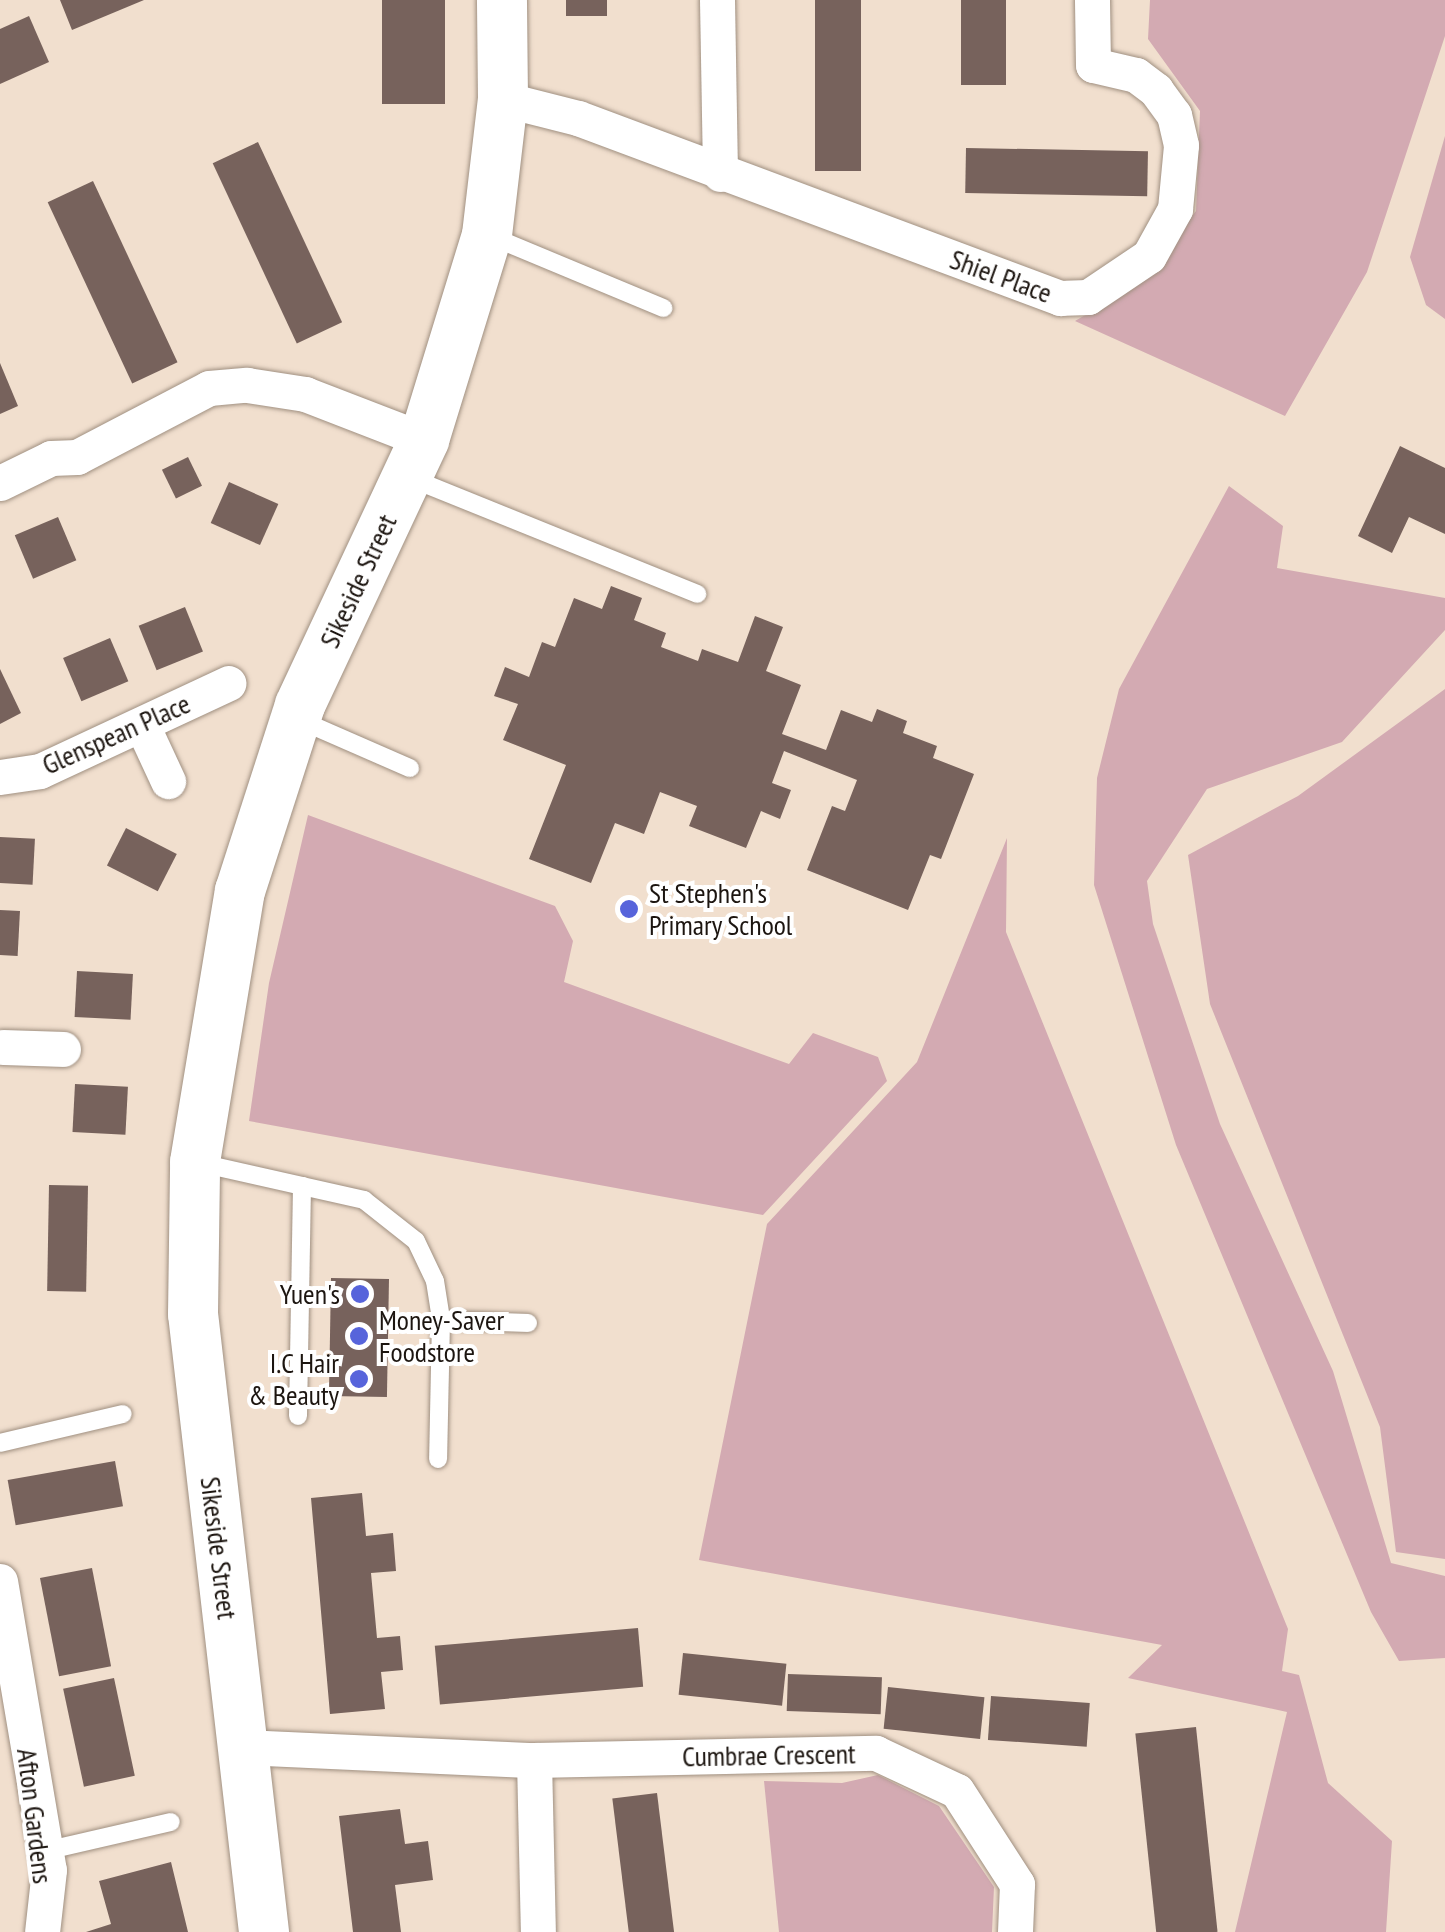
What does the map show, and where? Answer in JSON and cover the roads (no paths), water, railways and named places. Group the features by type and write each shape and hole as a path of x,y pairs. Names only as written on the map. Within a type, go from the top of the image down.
{"street":[{"name":"Sikeside Street","path":"264,1932 193,1314 195,1162 240,891 296,718 416,458 487,235 503,100 502,0"},
{"path":"717,0 720,174"},
{"name":"Shiel Place","path":"503,100 578,118 1060,298 1088,297 1150,256 1175,209 1181,146 1174,114 1156,90 1136,75 1093,64 1092,0"},
{"path":"0,483 51,458 76,458 209,388 305,394 416,458"},
{"name":"Glenspean Place","path":"0,777 40,770 229,683"},
{"path":"142,725 168,781"},
{"path":"1,1050 63,1049"},
{"name":"Afton Gardens","path":"0,1581 45,1851 42,1932"},
{"name":"Cumbrae Crescent","path":"243,1747 534,1760 876,1753 957,1791 1016,1884 1015,1932"},
{"path":"534,1760 538,1932"}],"lane":[{"path":"487,235 663,308"},
{"path":"416,458 697,594"},
{"path":"296,718 410,768"},
{"path":"195,1162 364,1200 394,1219 416,1241 435,1281 441,1320 438,1460"},
{"path":"298,1416 302,1186"},
{"path":"441,1320 528,1323"},
{"path":"0,1443 123,1414"},
{"path":"45,1851 171,1822"}],"place":[{"name":"St Stephen's Primary School","path":"629,909"},
{"name":"Yuen's","path":"360,1294"},
{"name":"Money-Saver Foodstore","path":"359,1336"},
{"name":"I.C Hair & Beauty","path":"359,1379"}]}
